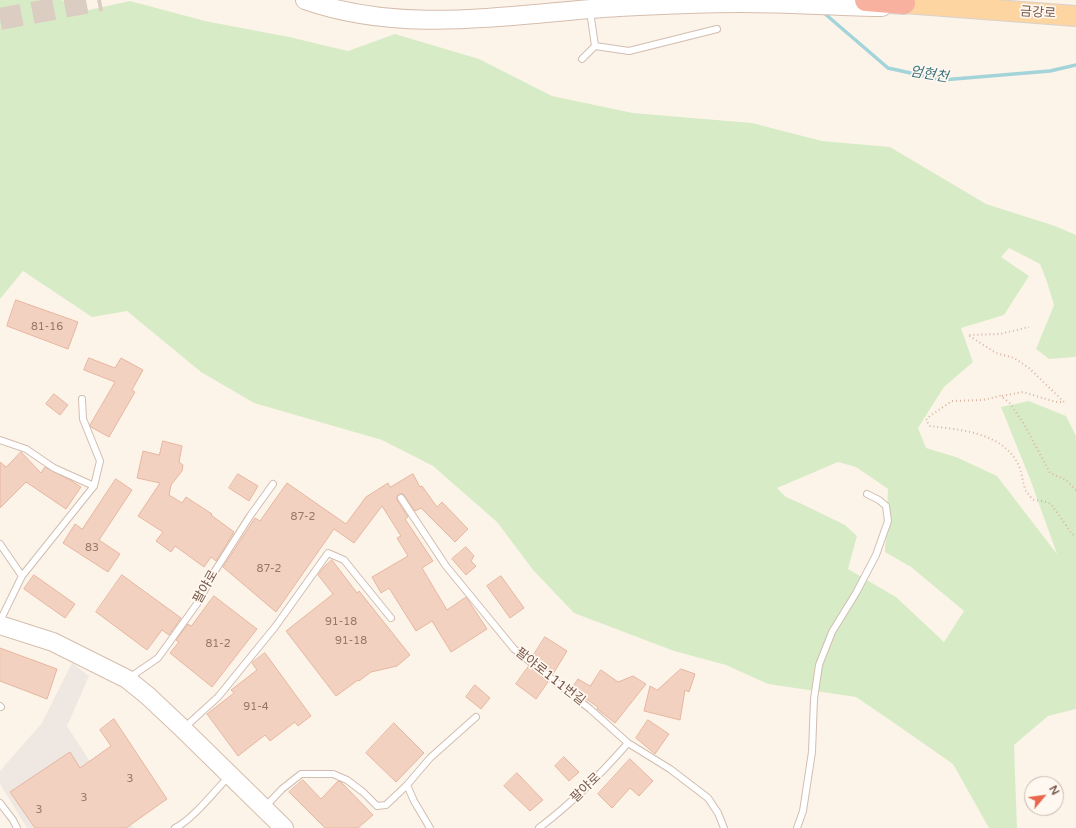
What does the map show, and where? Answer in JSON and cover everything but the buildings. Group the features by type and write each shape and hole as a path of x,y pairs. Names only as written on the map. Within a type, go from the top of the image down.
{"main road":[{"path":"305,0 357,14 405,20 458,20 618,7 739,3 885,3"},
{"name":"금강로","path":"885,3 1076,16"},
{"path":"1,617 127,679 148,696 183,729 284,828"}],"lane":[{"path":"590,9 595,46"},
{"path":"595,46 629,51 717,29"},
{"path":"582,59 595,46"},
{"path":"0,621 22,576 94,486 100,461 83,419 82,399"},
{"path":"0,440 26,449 54,468 94,486"},
{"name":"팔야로","path":"127,679 158,658 200,601 213,574 250,516 273,484"},
{"path":"797,828 803,811 812,752 814,698 819,665 832,632 856,593 876,555 888,521 886,506 879,500 866,494"},
{"name":"팔야로111번길","path":"401,498 446,566 514,649 590,709 628,744 670,769 708,798 718,813 724,828"},
{"path":"0,544 22,576"},
{"path":"183,729 218,697 275,627 328,553 344,560 391,618"},
{"path":"264,809 282,789 301,774 333,774 347,780 363,792 377,806 386,804 407,785 430,758 476,717"},
{"name":"팔야로","path":"539,828 561,812 602,773 628,744"},
{"path":"175,828 180,826 199,808 230,775"},
{"path":"407,785 414,801 430,828"},
{"path":"0,803 17,828"}],"path":[{"path":"1029,327 1000,334 968,335 996,353 1014,358 1029,368 1064,402 1056,402 1023,392 983,400 952,401 926,420 930,426 969,432 995,441 1008,449 1018,462 1026,492 1034,500 1051,504 1072,534 1076,536"},
{"path":"1000,396 1009,402 1024,424 1050,473 1066,480 1076,490"}],"shaded area":[{"path":"72,663 89,676 67,726 133,828 27,828 0,784 0,771 42,723"}],"green space":[{"path":"0,0 61,0 84,11 130,1 205,21 289,37 348,51 395,34 479,59 552,96 633,113 752,123 822,141 890,147 986,204 1055,226 1076,235 1076,357 1049,359 1036,349 1054,305 1040,264 1009,248 1001,257 1029,276 1004,315 961,328 973,362 944,387 918,428 926,448 956,457 997,476 1057,554 1030,479 1001,407 1029,401 1066,416 1076,436 1076,709 1048,716 1014,745 1017,828 989,828 953,764 856,697 768,684 726,665 674,651 574,613 533,570 497,522 433,466 382,440 254,403 201,372 127,311 92,317 23,271 0,299","holes":["838,462 856,467 888,489 885,552 911,567 964,611 944,642 896,597 848,569 857,536 845,525 786,497 777,488"]}],"waterway":[{"name":"엄현천","path":"824,13 888,68 942,80 1050,71 1076,65"}],"tunnel":[{"path":"0,19 101,0"}]}
